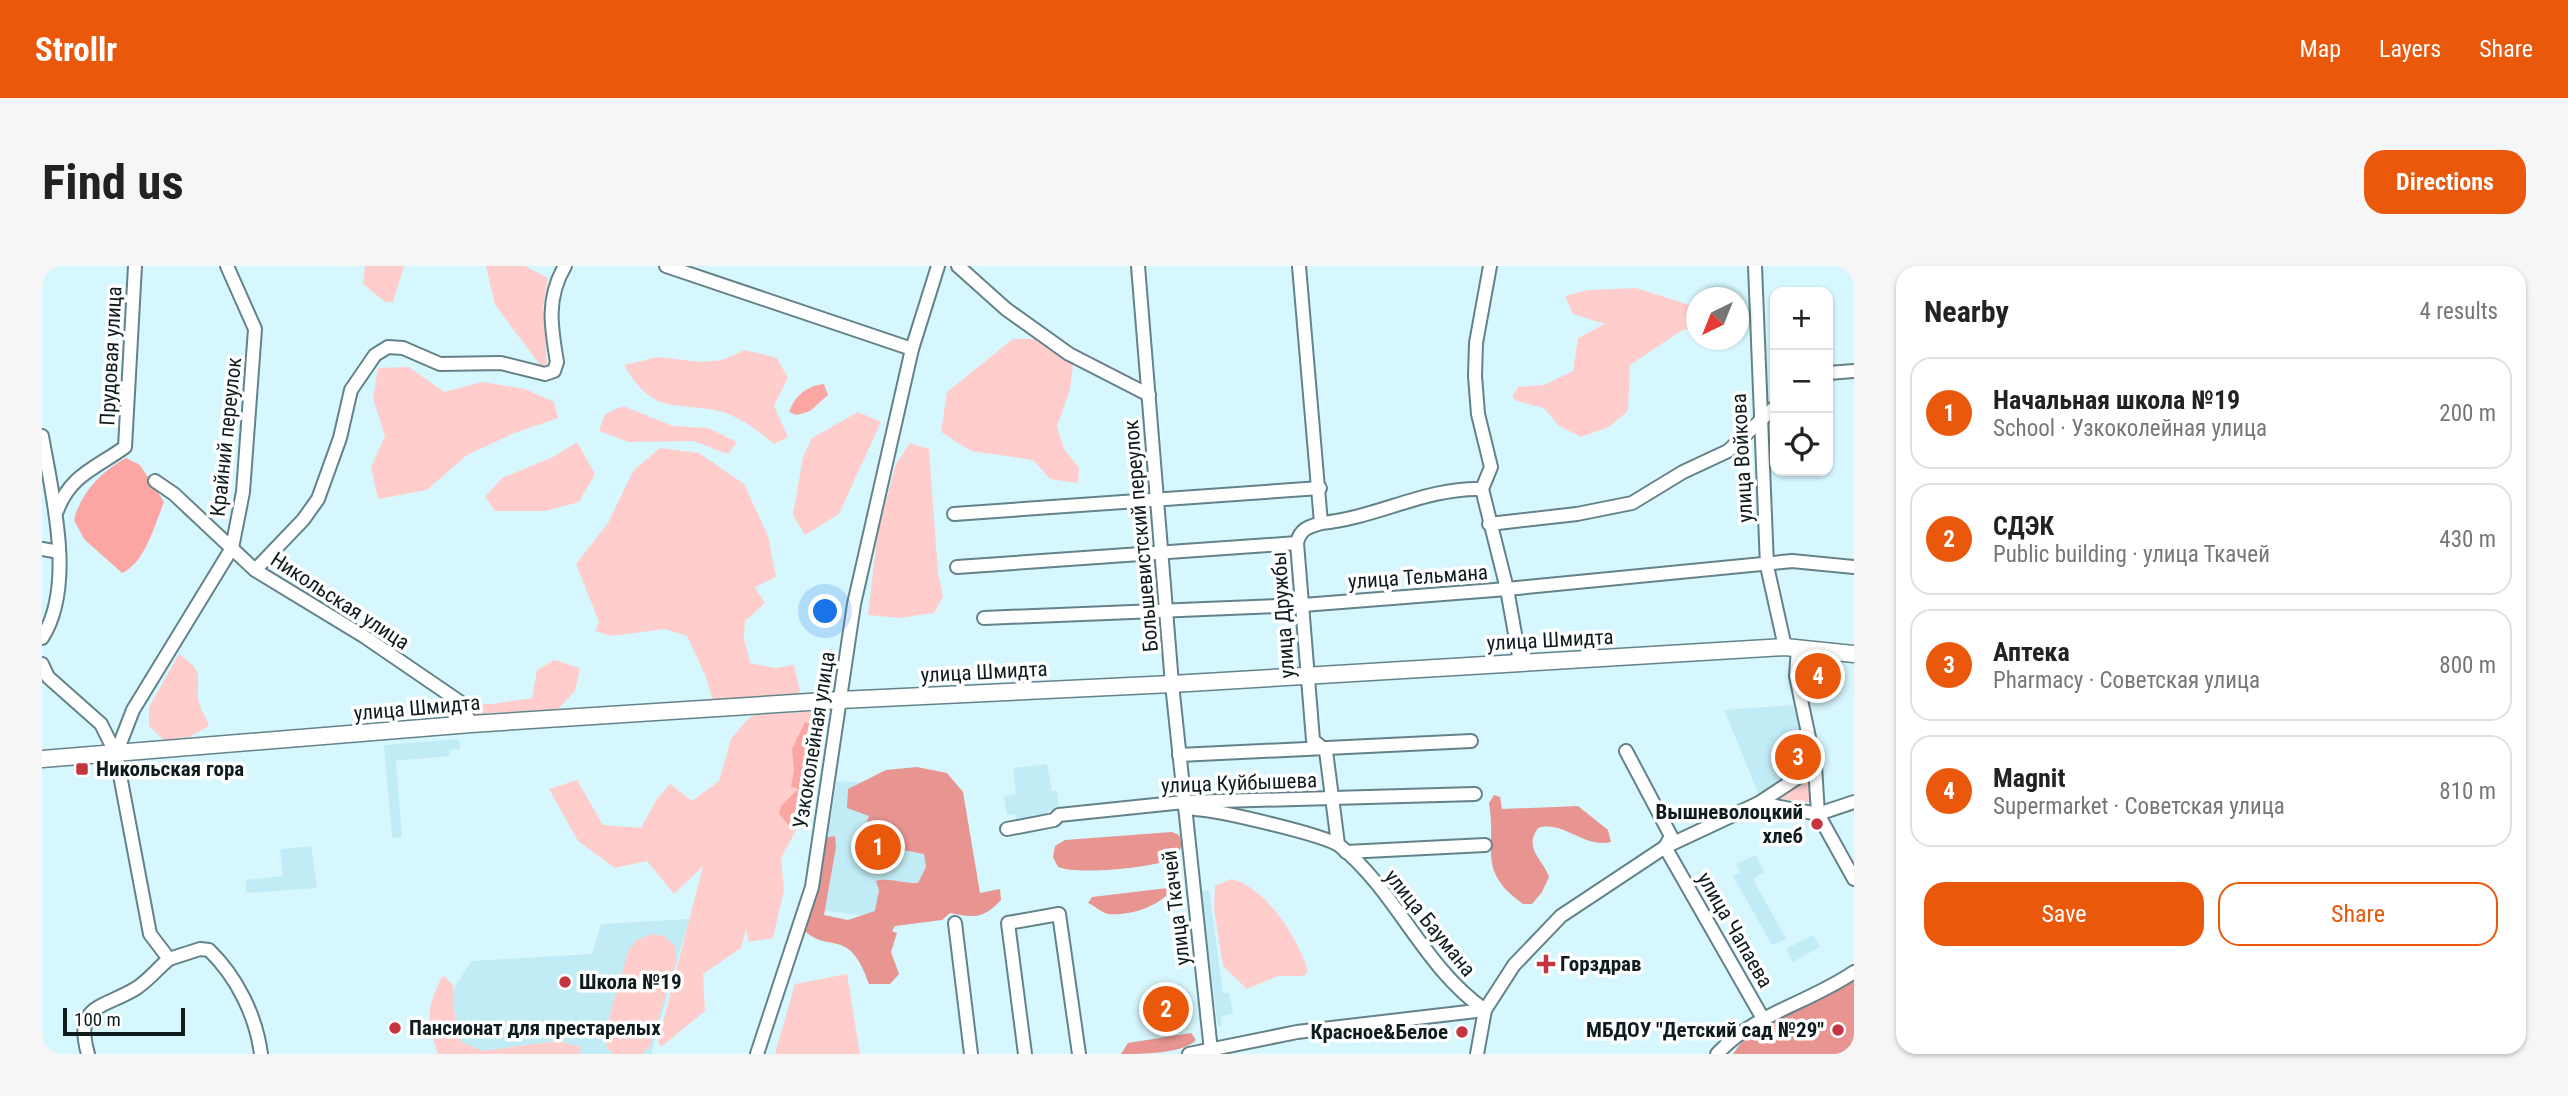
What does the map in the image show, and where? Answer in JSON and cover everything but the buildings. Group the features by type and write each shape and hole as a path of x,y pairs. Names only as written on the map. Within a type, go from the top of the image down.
{"main road":[{"name":"улица Шмидта","path":"42,759 471,724 840,700 1172,684 1791,648 1854,654"}],"street":[{"name":"Прудовая улица","path":"57,511 64,494 75,480 125,447 135,266"},
{"name":"Крайний переулок","path":"116,754 134,710 232,548 243,492 255,329 227,266"},
{"path":"255,570 303,520 318,499 340,438 351,390 375,355 388,347 403,348 439,364 501,363 545,374 554,371 557,362 550,303 554,284 565,266"},
{"path":"666,266 912,349"},
{"name":"Узкоколейная улица","path":"757,1054 811,887 854,604 912,349 938,266"},
{"path":"958,266 1006,309 1069,354 1149,395"},
{"name":"Большевистский переулок","path":"1138,266 1159,500 1160,552 1168,612 1184,805"},
{"path":"1300,266 1321,523 1342,522 1460,488 1482,489"},
{"path":"1490,266 1476,343 1478,414 1491,467 1482,489 1507,589 1520,662"},
{"name":"улица Войкова","path":"1755,266 1766,566 1791,648 1815,766 1818,814"},
{"path":"1833,373 1854,371"},
{"path":"1489,524 1577,514 1632,503 1683,472 1728,451 1770,411"},
{"path":"42,436 44,462 57,511 59,551 52,623 42,638"},
{"name":"Никольская улица","path":"155,481 255,570 365,637 460,702 471,724"},
{"path":"954,514 1320,488"},
{"name":"улица Дружбы","path":"1321,523 1308,527 1299,534 1297,543 1313,740 1326,751 1330,799 1342,848"},
{"path":"957,567 1297,543"},
{"path":"42,549 59,551"},
{"name":"улица Тельмана","path":"985,618 1152,609 1168,612 1303,605 1766,566 1792,561 1854,567"},
{"path":"42,664 56,684 101,724 116,754 120,790 150,934 169,959"},
{"path":"1179,755 1471,741"},
{"name":"улица Чапаева","path":"1626,751 1671,836 1665,847 1762,1017"},
{"path":"1477,1054 1485,1010 1514,965 1560,916 1665,847 1759,803 1815,766"},
{"name":"улица Куйбышева","path":"1007,829 1054,820 1059,815 1184,805 1475,794"},
{"path":"1759,803 1818,814 1854,802"},
{"path":"1184,805 1231,813 1342,848 1485,845"},
{"name":"улица Ткачей","path":"1184,805 1211,1051"},
{"path":"1818,814 1854,879"},
{"name":"улица Баумана","path":"1342,848 1374,883 1434,964 1465,996 1485,1010"},
{"path":"1026,1054 1008,923 1059,914 1079,1054"},
{"path":"956,923 971,1054"},
{"path":"88,1054 84,1018 93,1010 138,987 169,959 200,949 209,950 233,976 259,1035 261,1054"},
{"path":"1717,1054 1733,1037 1762,1017 1830,989 1854,972"},
{"name":"улица Баумана","path":"1189,1054 1297,1032 1485,1010"}],"shaded area":[{"path":"365,266 404,266 393,302 385,302 363,284"},
{"path":"486,266 525,266 548,278 543,306 547,365 540,365 495,305"},
{"path":"1636,288 1686,304 1686,329 1630,365 1628,411 1609,427 1581,437 1559,426 1544,408 1516,401 1512,397 1518,387 1544,385 1573,371 1578,338 1605,324 1573,314 1565,296 1588,290"},
{"path":"1013,339 1041,339 1073,365 1070,390 1057,426 1064,449 1079,468 1078,483 1050,479 1033,460 971,451 941,432 947,392"},
{"path":"745,350 777,358 788,378 774,406 788,437 774,444 731,415 672,405 652,398 643,391 624,365 658,357 700,362 722,360"},
{"path":"409,367 444,392 482,382 525,389 554,402 558,418 512,434 467,455 427,490 378,499 371,467 385,436 373,399 378,368"},
{"path":"824,384 828,395 810,411 797,415 789,412 802,392"},
{"path":"623,406 673,426 708,428 737,442 728,454 693,441 629,442 599,431 605,414"},
{"path":"858,412 881,422 839,514 805,535 793,515 803,457 812,438"},
{"path":"577,442 595,474 579,502 546,511 495,511 485,497 502,478 553,457"},
{"path":"910,443 929,449 938,573 943,596 934,613 900,618 868,615 878,531 896,464"},
{"path":"660,448 699,453 744,484 768,536 776,577 755,587 765,603 745,621 744,639 750,663 776,668 794,665 800,691 796,695 713,701 706,677 687,636 665,629 612,636 595,631 599,622 576,564 608,523 633,471"},
{"path":"126,458 140,465 164,502 143,552 130,568 122,573 84,539 74,520 82,500 93,484"},
{"path":"179,654 198,673 199,701 209,726 189,737 164,740 149,726 149,707"},
{"path":"554,660 580,668 575,691 558,709 475,714 466,704 492,704 532,698 537,670"},
{"path":"1793,705 1810,763 1759,795 1724,710"},
{"path":"822,711 829,720 824,728 815,727 821,741 817,773 800,823 781,858 784,891 773,938 749,942 746,929 741,948 703,974 705,1011 661,1047 658,1041 703,866 674,894 647,861 615,868 578,841 549,789 577,780 603,825 641,828 657,799 670,784 692,801 719,781 731,739 754,715","holes":["811,726 815,753 805,763 803,774 814,773 803,787 800,807 787,801 799,788 791,787"]},
{"path":"805,722 811,724 810,734 817,737 819,750 805,763 803,774 806,776 812,769 814,773 803,787 797,821 791,828 779,814 781,806 798,789 791,787 794,770 792,749"},
{"path":"459,739 460,749 449,750 450,756 396,761 402,837 392,838 384,745"},
{"path":"1047,764 1052,791 1057,791 1059,808 1047,811 1048,821 1017,824 1016,814 1007,815 1004,797 1016,794 1013,768"},
{"path":"917,767 947,773 963,792 980,893 1000,889 1001,900 989,911 978,916 950,913 942,920 895,926 892,931 897,933 891,952 899,974 890,984 869,984 854,954 846,947 820,940 802,928 823,838 835,836 836,847 824,915 848,920 875,911 879,890 876,881 918,883 926,867 924,854 860,842 869,816 847,808 848,789 886,770"},
{"path":"1809,777 1815,803 1775,798"},
{"path":"837,781 922,786 938,918 894,920 815,909"},
{"path":"1494,795 1500,797 1502,809 1578,806 1608,830 1611,842 1592,842 1556,828 1538,828 1534,835 1533,848 1549,877 1532,904 1523,904 1499,881 1491,859 1489,803"},
{"path":"1172,832 1179,835 1182,844 1179,852 1173,858 1151,865 1098,870 1068,869 1058,867 1053,857 1055,846 1065,840"},
{"path":"311,846 317,888 246,893 246,880 283,876 280,849"},
{"path":"1756,855 1764,872 1753,879 1786,939 1772,945 1733,876 1740,872 1736,864"},
{"path":"1231,879 1257,892 1279,916 1303,958 1308,971 1304,976 1278,976 1247,989 1223,966 1214,909 1215,886"},
{"path":"1168,888 1171,890 1166,896 1151,906 1125,913 1106,913 1088,903 1092,897"},
{"path":"1209,890 1223,993 1229,993 1233,1013 1221,1017 1222,1026 1218,1027 1201,891"},
{"name":"Школа №19","path":"689,919 651,1054 451,1054 444,1003 472,961 592,954 601,924"},
{"path":"652,934 664,936 676,947 676,962 650,1046 642,1054 613,1054 607,1048 604,1035 629,949 637,940"},
{"path":"1813,935 1820,947 1793,962 1786,949"},
{"path":"847,974 860,1054 775,1054 795,984"},
{"path":"443,975 453,985 454,1010 461,1042 483,1051 557,1041 581,1047 579,1054 438,1054 431,1032 430,1014 433,996"},
{"path":"1854,979 1854,1054 1733,1054 1744,1040 1773,1018"},
{"path":"1191,1033 1196,1040 1182,1048 1121,1054 1128,1043"}],"place":[{"name":"Magnit","path":"1818,676"},
{"name":"Аптека","path":"1798,757"},
{"name":"Никольская гора","path":"82,769"},
{"name":"Вышневолоцкий хлеб","path":"1817,824"},
{"name":"Начальная школа №19","path":"878,847"},
{"name":"Горздрав","path":"1546,964"},
{"name":"Школа №19","path":"565,982"},
{"name":"СДЭК","path":"1166,1009"},
{"name":"Пансионат для престарелых","path":"395,1028"},
{"name":"МБДОУ \"Детский сад №29\"","path":"1838,1030"},
{"name":"Красное&Белое","path":"1462,1032"}]}
